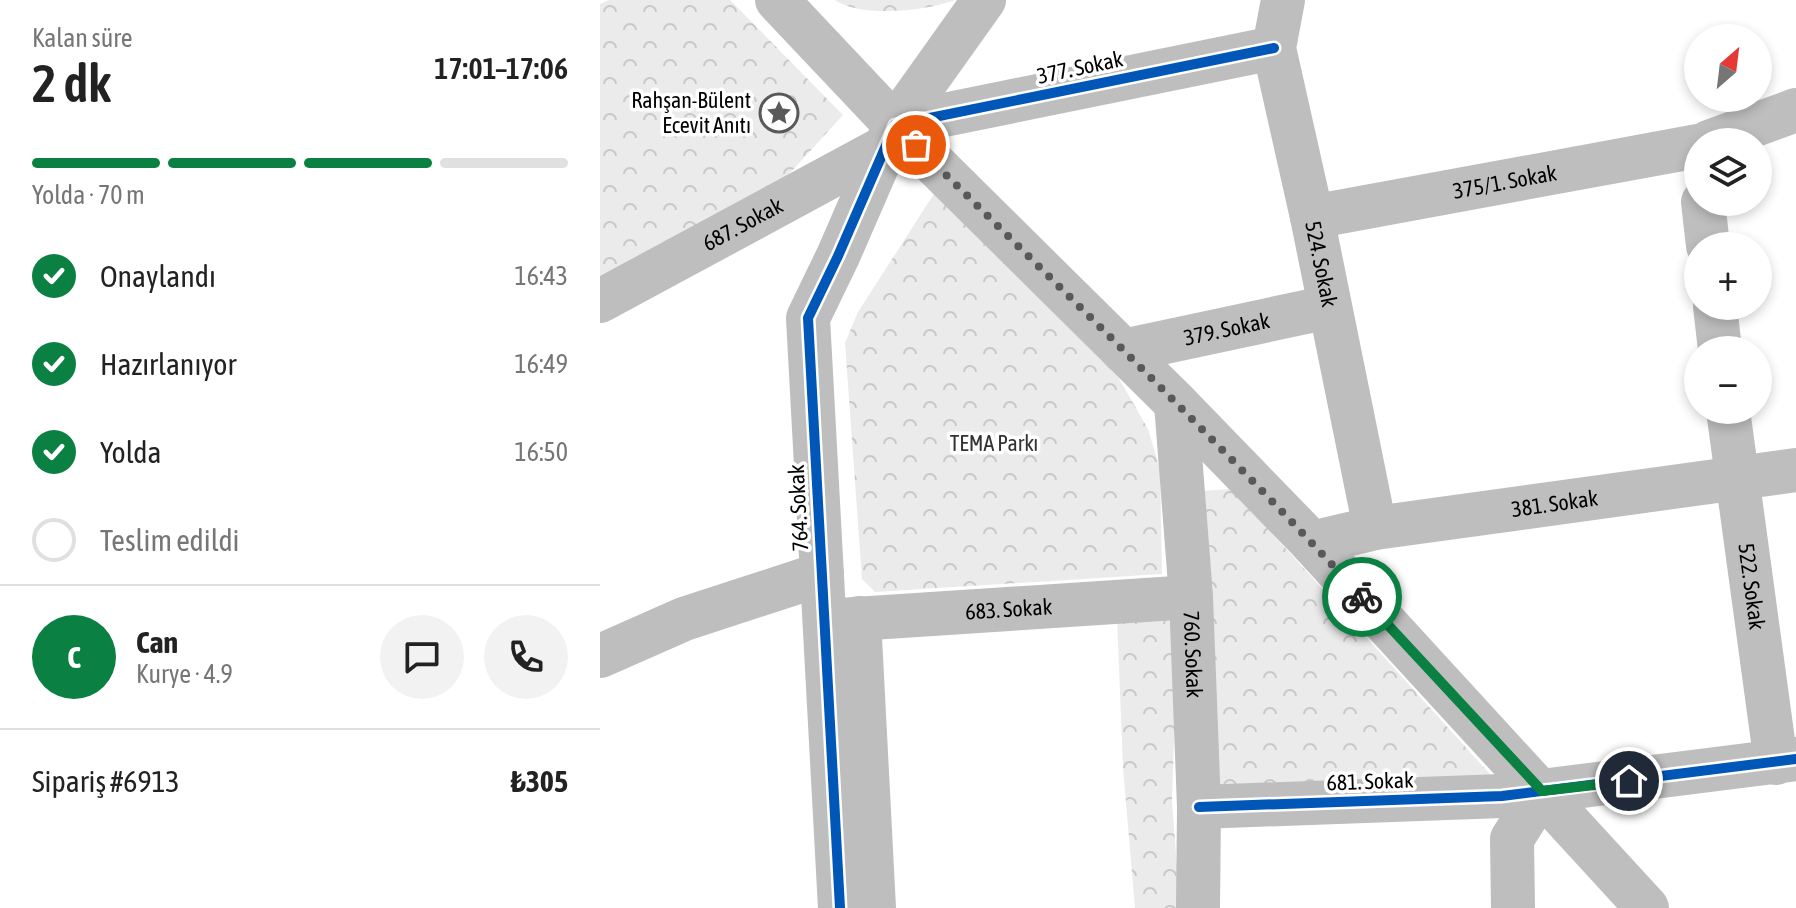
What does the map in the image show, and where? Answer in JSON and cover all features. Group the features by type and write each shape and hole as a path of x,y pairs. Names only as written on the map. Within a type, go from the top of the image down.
{"street":[{"path":"777,0 890,136 1176,403 1312,543 1647,908"},
{"path":"890,136 984,0"},
{"name":"524. Sokak","path":"1283,0 1274,48 1375,528"},
{"name":"377. Sokak","path":"890,136 1274,48"},
{"name":"375/1. Sokak","path":"1752,128 1796,110"},
{"name":"687. Sokak","path":"600,301 890,136"},
{"name":"764. Sokak","path":"874,908 842,619 822,574 808,318 890,136"},
{"name":"375/1. Sokak","path":"1312,217 1684,152"},
{"name":"379. Sokak","path":"1123,351 1329,307"},
{"name":"760. Sokak","path":"1176,403 1191,597 1199,807 1198,908"},
{"name":"522. Sokak","path":"1730,424 1736,480 1786,761"},
{"name":"381. Sokak","path":"1312,543 1375,528 1796,470"},
{"path":"600,656 684,619 822,574"},
{"name":"683. Sokak","path":"842,619 1191,597"},
{"name":"764. Sokak","path":"840,908 842,619"},
{"name":"681. Sokak","path":"1199,807 1502,796 1786,761"},
{"path":"1513,908 1512,839 1542,791"}],"green space":[{"path":"609,0 730,0 843,115 780,184 600,288 600,4"},
{"path":"835,0 955,0 928,7 877,11 846,6"},
{"name":"TEMA Parkı","path":"939,186 1105,354 1148,429 1160,469 1162,574 875,592 862,579 845,343 858,312"},
{"path":"1232,489 1498,783 1198,793 1183,492"},
{"path":"1117,617 1178,621 1172,801 1180,908 1135,908 1123,768"}],"cycle path":[{"path":"840,908 808,318 895,125 1274,48"},
{"path":"1199,807 1502,796 1796,759"}],"way so far":[{"path":"916,145 1176,403 1362,597"}],"place":[{"name":"Rahşan-Bülent Ecevit Anıtı","path":"779,113"}],"route":[{"path":"1362,597 1542,791 1629,781"}]}
